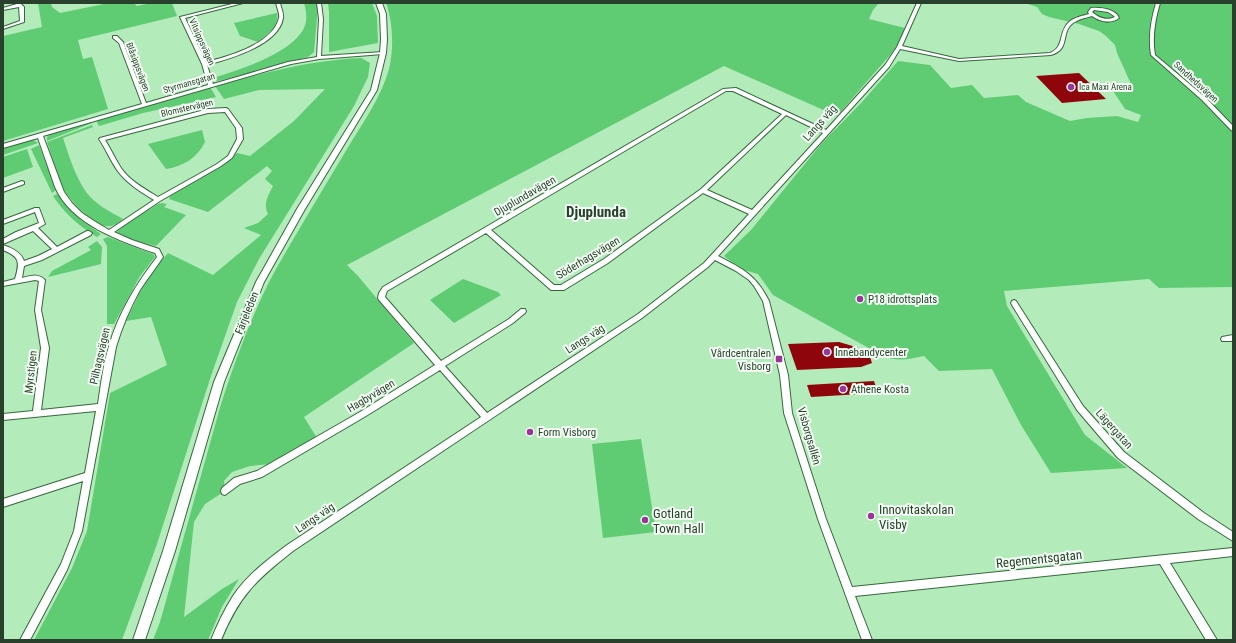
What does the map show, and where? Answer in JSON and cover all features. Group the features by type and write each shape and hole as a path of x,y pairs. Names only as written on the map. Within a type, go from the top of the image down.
{"main road":[{"name":"Färjeleden","path":"139,640 169,551 219,382 260,282 301,209 374,90 383,53 384,40 383,14 379,3"}],"street":[{"name":"Vitsippsvägen","path":"211,85 204,64 182,18 241,3"},
{"path":"204,64 240,53 268,37 279,22 281,14 278,3"},
{"path":"318,58 321,19 319,3"},
{"name":"Langs väg","path":"216,640 231,606 242,589 259,572 290,548 646,312 715,257 753,213 778,188 826,132 887,66 899,47 919,3"},
{"path":"1090,3 1097,9"},
{"name":"Sandhedsvägen","path":"1158,3 1153,18 1151,46 1153,54 1204,99 1233,129"},
{"path":"3,9 19,4 22,7 22,22 18,25 3,28"},
{"path":"899,47 959,60 1051,54 1060,49 1066,27 1071,21 1078,17 1092,15 1107,20 1114,20 1117,18 1113,12 1097,9 1091,11 1092,15"},
{"name":"Blåsippsvägen","path":"115,37 121,42 144,104"},
{"name":"Styrmansgatan","path":"3,146 290,63 318,58 383,53"},
{"name":"Djuplundavägen","path":"486,417 381,298 385,289 725,90 734,89 826,132"},
{"name":"Blomstervägen","path":"109,233 158,200 219,165 230,157 240,139 239,128 235,120 226,110 208,111 102,139 119,168 127,177 137,187 158,200"},
{"name":"Söderhagsvägen","path":"487,230 553,288 562,288 606,261 704,190 786,114"},
{"name":"Pilhagsvägen","path":"25,640 64,567 78,531 112,347 120,323 144,276 160,256 157,251 130,243 109,233 85,218 63,195 40,135"},
{"path":"3,190 22,184"},
{"path":"704,190 753,213"},
{"path":"3,222 37,209 42,224 3,242"},
{"path":"34,228 56,250"},
{"path":"23,264 40,258 89,233"},
{"path":"3,247 17,253 23,264 18,280"},
{"path":"3,255 11,251"},
{"name":"Visborgsallén","path":"715,257 749,276 761,290 766,301 784,375 788,413 822,519 849,592 862,622 867,640"},
{"name":"Myrstigen","path":"3,284 36,277 42,280 38,310 46,348 38,412"},
{"name":"Lägergatan","path":"1014,303 1080,408 1120,455 1202,516 1233,537"},
{"name":"Hagbyvägen","path":"225,491 237,481 259,474 312,444 512,321 523,311"},
{"path":"1225,339 1233,338"},
{"path":"3,417 38,412 101,407"},
{"path":"3,503 89,475"},
{"name":"Regementsgatan","path":"849,592 1233,552"},
{"path":"1162,559 1212,640"}],"green space":[{"path":"38,3 51,3 52,7 60,13 109,3 134,3 137,6 151,3 172,3 177,16 78,40 83,59 92,57 108,109 3,141 3,36 42,27"},
{"path":"304,3 316,3 318,7 314,52 308,57 218,81 213,80 213,78 260,61 284,49 301,33 305,26 306,11"},
{"path":"328,3 372,3 377,16 378,43 329,52"},
{"path":"386,3 879,3 873,10 869,19 905,28 898,44 891,54 837,116 724,66 347,265 414,343 304,417 317,438 271,464 250,466 232,472 224,481 225,491 205,504 194,522 184,617 222,589 239,579 222,607 208,640 153,640 160,622 221,404 252,318 276,269 371,110 386,80 391,61 392,44 390,19"},
{"path":"1025,3 1233,3 1233,287 1159,288 1149,279 1004,291 1007,306 1085,435 1127,468 1051,473 1021,425 992,369 939,371 924,356 908,359 893,359 883,356 773,295 758,274 740,269 724,256 751,230 821,144 862,102 898,61 930,65 951,88 972,85 984,98 1018,95 1026,102 1070,121 1117,116 1138,122 1141,115 1125,109 1111,88 1129,87 1131,84 1115,45 1099,31 1079,24 1049,17 1042,14 1037,7"},
{"path":"277,13 277,22 275,26 258,42 240,36 234,23"},
{"path":"361,58 370,63 368,77 354,106 259,259 237,302 211,376 156,547 122,640 34,640 72,568 87,531 110,393 167,365 151,317 126,321 148,276 168,253 213,275 261,235 244,228 258,223 268,214 266,203 273,186 265,179 272,171 267,166 208,212 169,199 170,196 222,166 237,153 250,156 294,121 325,89 259,90 224,99 215,86 306,64"},
{"path":"210,87 216,97 143,113 99,126 96,120"},
{"path":"92,121 92,123 47,141 47,137 51,133"},
{"path":"92,125 93,127 63,138 75,173 86,192 98,204 123,219 111,226 101,225 95,222 77,206 67,194 59,178 47,142"},
{"path":"202,130 205,142 202,148 194,157 173,168 166,169 148,144"},
{"path":"32,139 38,143 3,155 3,148"},
{"path":"39,145 56,190 52,193 31,149"},
{"path":"27,149 33,167 3,178 3,157"},
{"path":"57,194 82,221 101,234 97,237 73,219 53,196"},
{"path":"162,203 167,204 164,207 186,215 156,246 132,240 117,232 121,227"},
{"path":"108,237 153,254 155,257 140,276 114,324 107,324 107,246 103,239"},
{"path":"97,241 102,247 101,264 48,277 52,271 91,250 88,247"},
{"path":"463,279 498,292 501,295 454,323 430,300"},
{"path":"641,439 656,532 603,538 592,444"}],"building":[{"name":"Ica Maxi Arena","path":"1079,73 1106,99 1062,103 1036,76"},
{"name":"Innebandycenter","path":"839,342 856,347 870,357 872,363 861,367 797,370 788,344"},
{"name":"Athene Kosta","path":"874,381 878,393 811,397 807,385"}],"place":[{"name":"Ica Maxi Arena","path":"1071,87"},
{"name":"P18 idrottsplats","path":"860,299"},
{"name":"Innebandycenter","path":"827,352"},
{"name":"Vårdcentralen Visborg","path":"779,359"},
{"name":"Athene Kosta","path":"843,389"},
{"name":"Form Visborg","path":"530,432"},
{"name":"Innovitaskolan Visby","path":"871,516"},
{"name":"Gotland Town Hall","path":"645,520"}],"district":[{"name":"Djuplunda","path":"596,212"}]}
